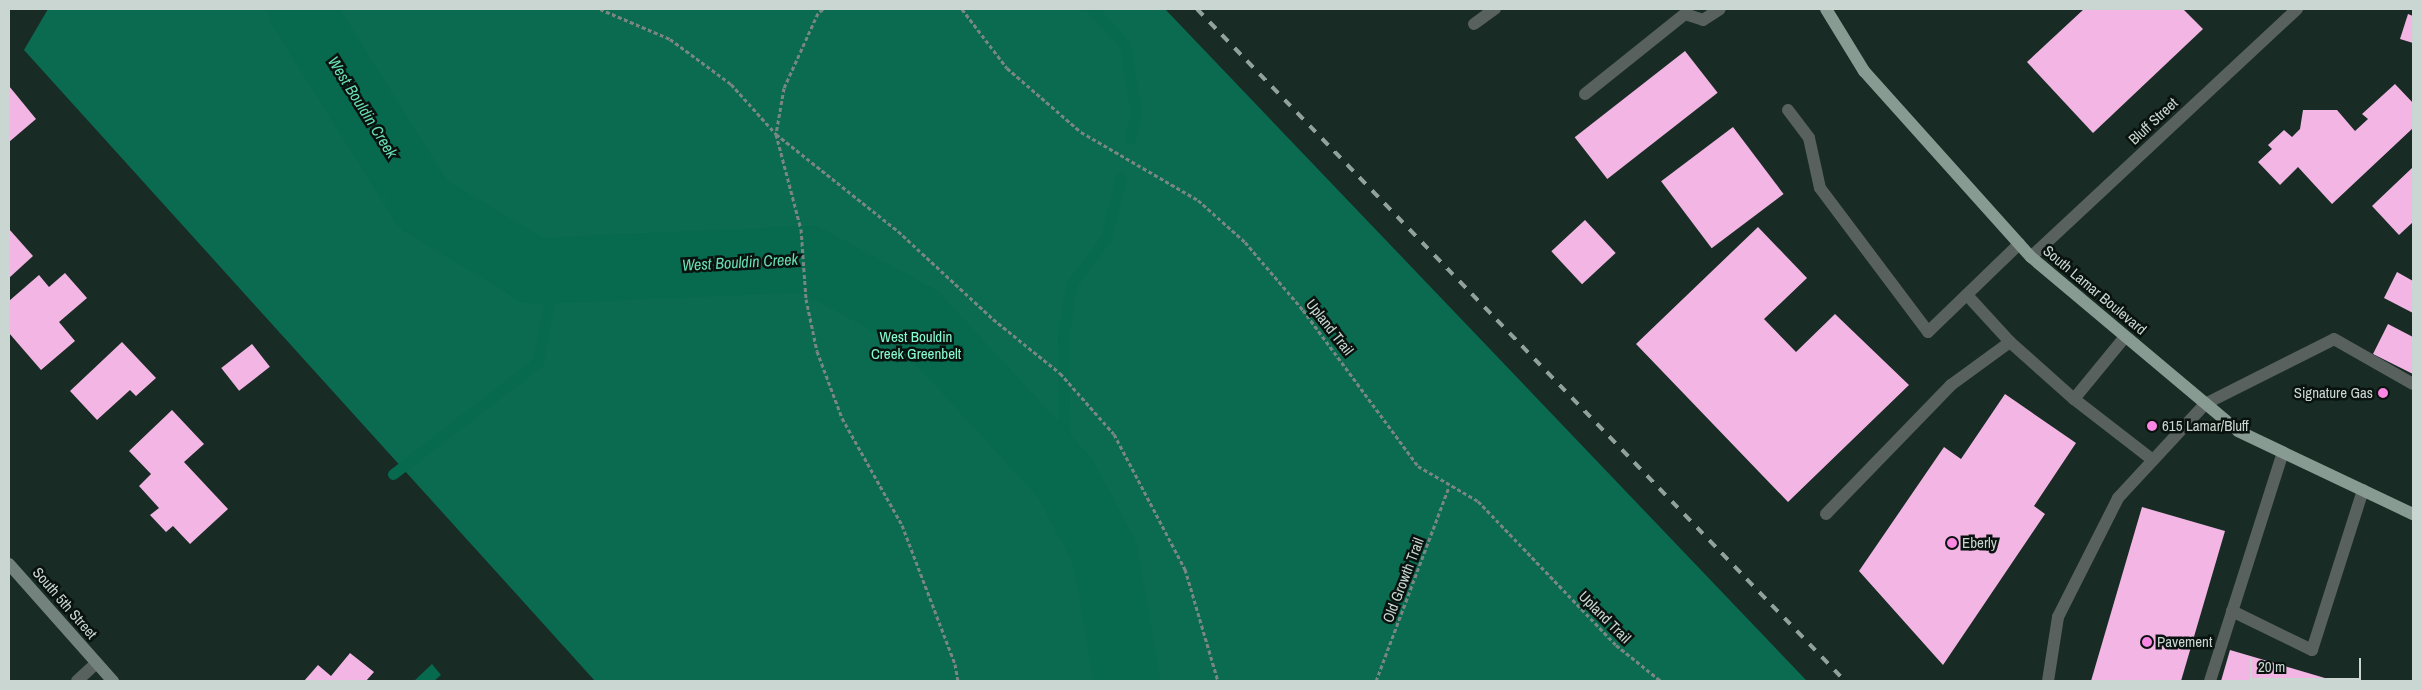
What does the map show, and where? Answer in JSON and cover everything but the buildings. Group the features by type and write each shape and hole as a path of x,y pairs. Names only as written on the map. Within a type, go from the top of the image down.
{"main road":[{"name":"South Lamar Boulevard","path":"1826,9 1864,71 2031,257 2238,431 2413,514"}],"street":[{"path":"1474,24 1495,9"},
{"path":"1585,94 1685,14 1703,20 1720,9"},
{"name":"Bluff Street","path":"2031,257 2296,9"},
{"path":"1788,110 1810,138 1820,188 1928,332 2019,244"},
{"path":"1967,294 2010,342 2074,399 2153,460"},
{"path":"2074,399 2125,337"},
{"path":"2048,681 2058,617 2118,498 2205,404 2334,339 2413,384"},
{"path":"1826,514 1951,385 2010,342"},
{"path":"2210,681 2282,452"},
{"path":"2232,611 2312,650 2363,490"},
{"name":"South 5th Street","path":"9,564 113,681"},
{"path":"76,681 96,663"}],"path":[{"path":"600,9 670,39 731,84 776,134 898,231 993,319 1060,373 1114,434 1185,569 1218,681"},
{"path":"823,9 818,13 784,88 776,134 801,229 806,299 817,351 842,418 902,525 954,664 958,681"},
{"name":"Upland Trail","path":"962,9 1007,68 1081,132 1198,200 1245,242 1303,310 1418,466 1449,487 1478,501 1616,646 1661,681"},
{"name":"Old Growth Trail","path":"1376,681 1449,487"}],"green space":[{"name":"West Bouldin Creek Greenbelt","path":"48,9 1165,9 1807,681 595,681 24,50"}],"shaded area":[{"path":"432,664 441,675 434,681 414,681"}],"waterway":[{"name":"West Bouldin Creek","path":"301,9 423,204 534,271 809,259 918,318 1065,478 1105,554 1127,681"},
{"path":"1092,9 1125,45 1136,112 1130,138"},
{"path":"1065,478 1063,337 1071,285 1106,238 1121,177"},
{"path":"393,474 538,362 555,270"}],"railway":[{"path":"1197,9 1845,681"}],"place":[{"name":"Signature Gas","path":"2383,393"},
{"name":"615 Lamar/Bluff","path":"2152,426"},
{"name":"Eberly","path":"1952,543"},
{"name":"Pavement","path":"2147,642"}]}
